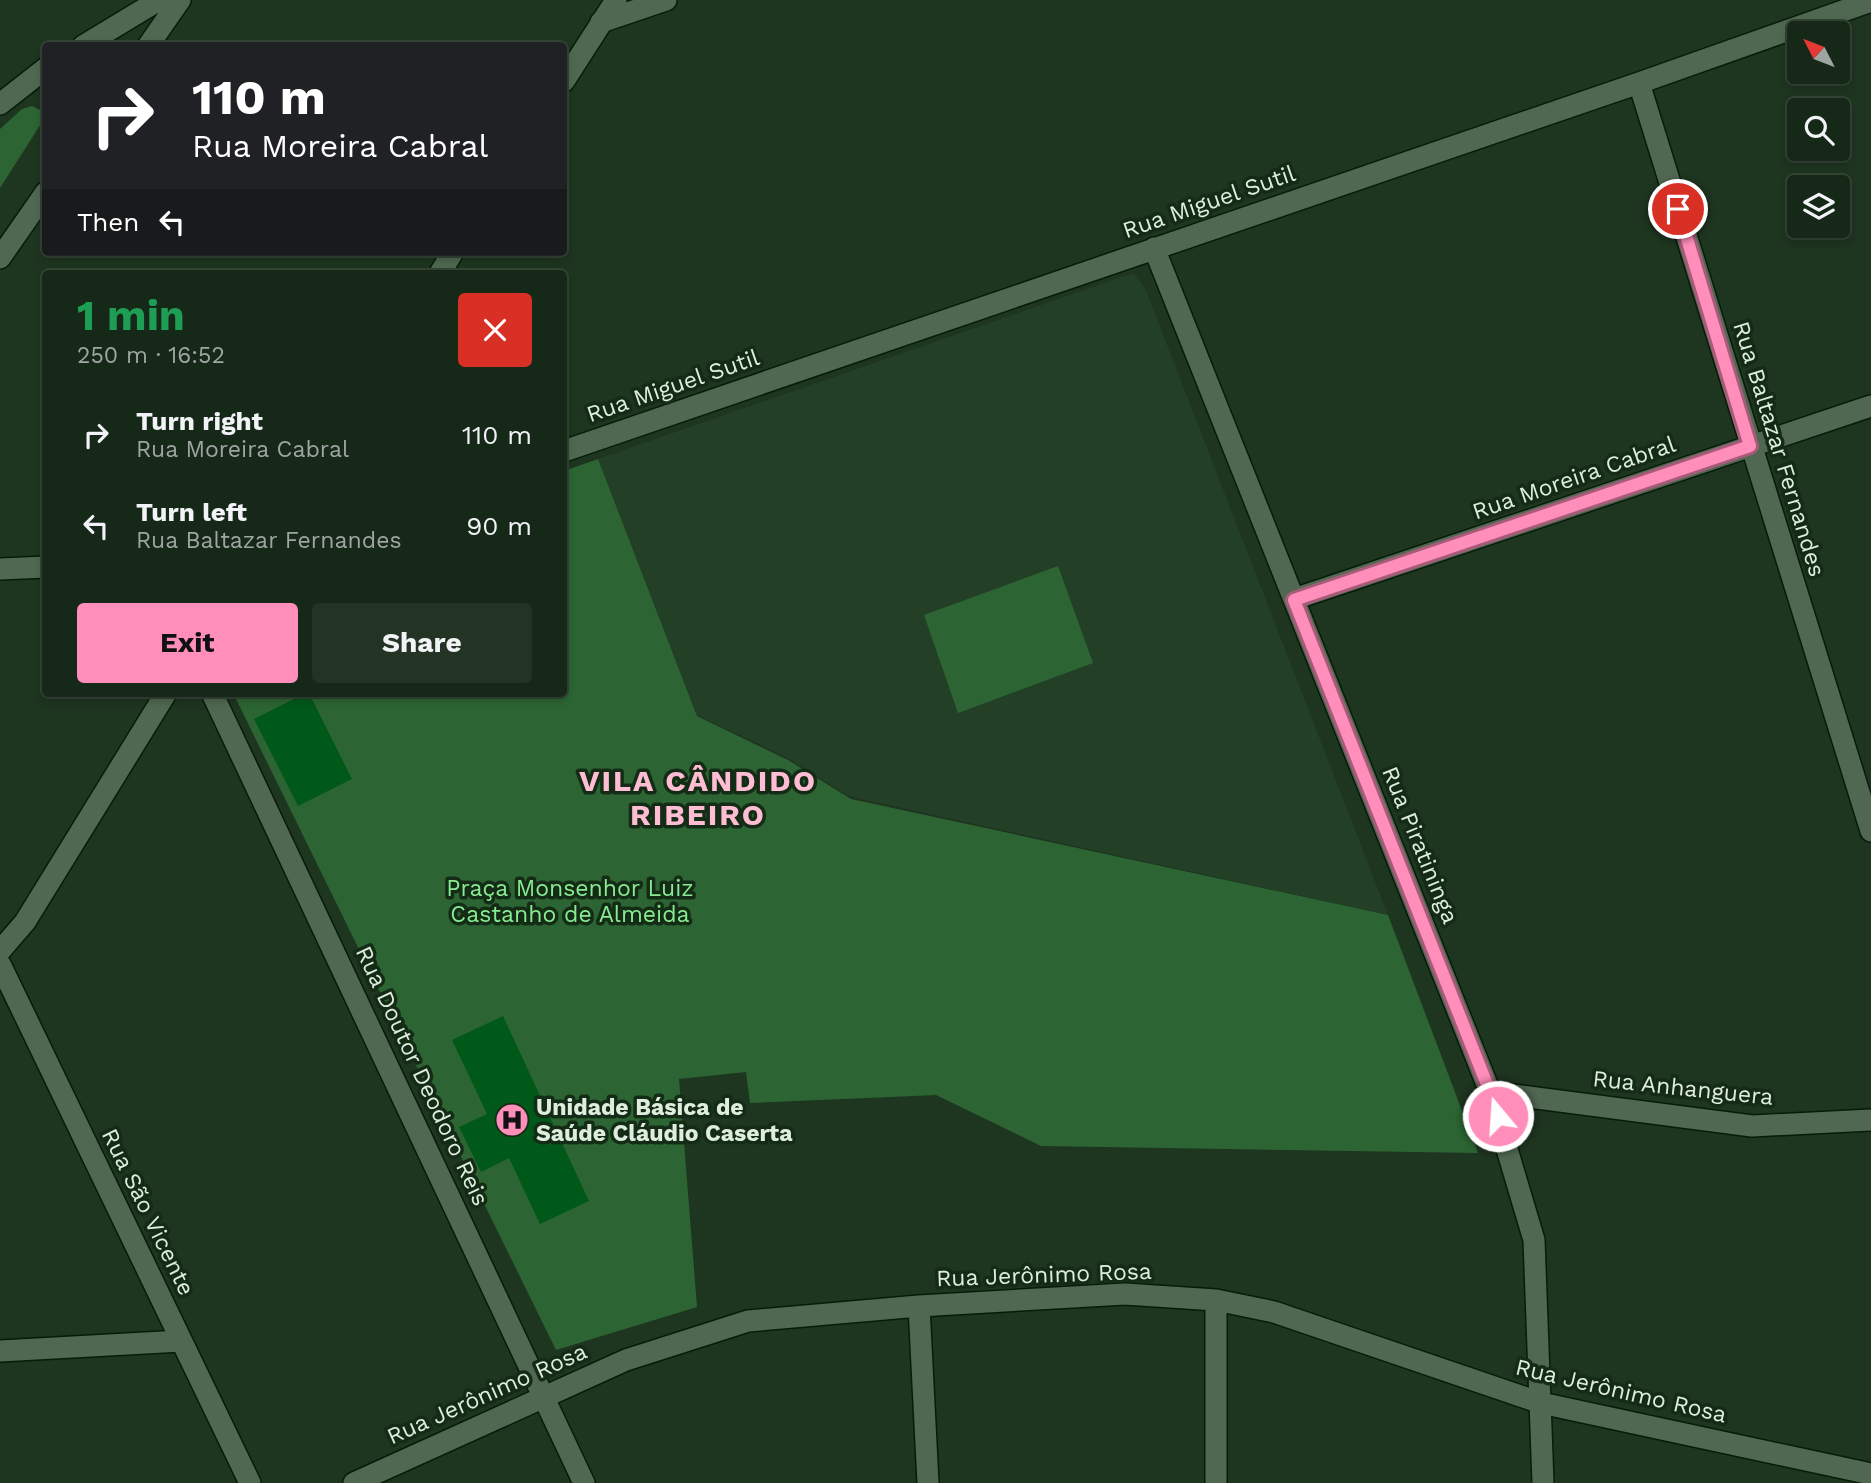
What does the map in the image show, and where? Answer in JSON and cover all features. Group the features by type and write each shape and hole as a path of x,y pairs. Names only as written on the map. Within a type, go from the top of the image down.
{"street":[{"path":"90,42 159,0"},
{"path":"151,42 180,0"},
{"path":"567,76 616,0"},
{"path":"601,22 666,0"},
{"name":"Rua Miguel Sutil","path":"567,450 1871,1"},
{"path":"0,104 42,75"},
{"name":"Rua Baltazar Fernandes","path":"1639,83 1871,831"},
{"path":"0,258 42,198"},
{"name":"Rua Piratininga","path":"1154,248 1490,1092 1534,1240 1543,1483"},
{"name":"Rua Moreira Cabral","path":"1294,600 1871,406"},
{"path":"0,569 42,567"},
{"path":"0,951 25,922 164,697"},
{"name":"Rua Doutor Deodoro Reis","path":"214,697 584,1483"},
{"name":"Rua São Vicente","path":"0,964 250,1483"},
{"name":"Rua Anhanguera","path":"1490,1092 1752,1126 1871,1120"},
{"name":"Rua Jerônimo Rosa","path":"354,1483 626,1360 748,1321 919,1306 1125,1294 1216,1300 1274,1312 1541,1403 1871,1474"},
{"path":"1216,1300 1216,1483"},
{"path":"919,1306 928,1483"},
{"path":"0,1351 181,1341"}],"shaded area":[{"path":"1133,273 1145,288 1388,915 848,796 786,757 697,715 598,459"}],"green space":[{"path":"32,106 40,110 42,122 0,188 0,129 22,109"},
{"name":"Praça Monsenhor Luiz Castanho de Almeida","path":"598,459 697,716 788,760 851,799 1388,915 1478,1153 1041,1146 936,1095 750,1103 746,1072 679,1079 697,1307 556,1350 235,697 567,697 567,470"},
{"path":"1058,566 1093,663 958,713 924,615"}],"building":[{"path":"298,697 311,697 352,779 298,806 254,719"},
{"name":"Unidade Básica de Saúde Cláudio Caserta","path":"503,1016 589,1201 540,1224 509,1158 481,1172 459,1127 487,1114 452,1040"}],"place":[{"name":"Unidade Básica de Saúde Cláudio Caserta","path":"512,1120"}],"district":[{"name":"VILA CÂNDIDO RIBEIRO","path":"698,797"}],"route":[{"path":"1498,1116 1294,600 1750,446 1678,209"}]}
